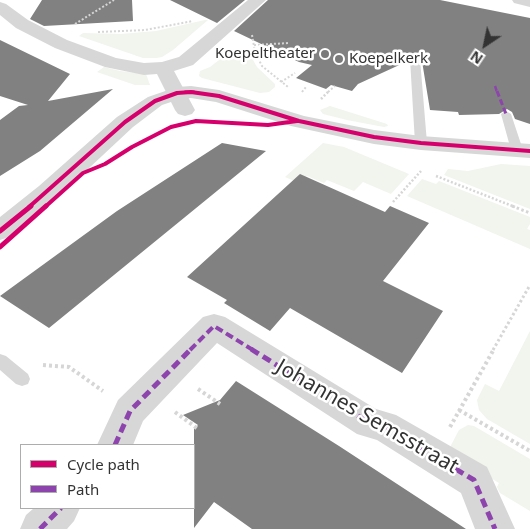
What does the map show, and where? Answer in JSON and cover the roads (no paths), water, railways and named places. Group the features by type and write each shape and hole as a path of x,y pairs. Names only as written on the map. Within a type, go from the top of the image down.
{"street":[{"path":"0,7 33,30 88,55 134,68 165,70 190,59 258,0"},
{"path":"520,0 530,2"},
{"path":"165,70 181,102"},
{"path":"0,231 48,192 125,122 155,101 181,102 208,109 299,121 374,137 421,143 524,151"},
{"path":"0,247 103,155 140,126 160,117 181,102"},
{"name":"Johannes Semsstraat","path":"115,444 130,411 214,326 369,423 384,426 474,480 495,529"},
{"path":"40,529 60,509"}],"lane":[{"path":"415,59 421,143"},
{"path":"506,114 524,151"},
{"path":"0,361 22,378"}],"place":[{"name":"Koepeltheater","path":"325,54"},
{"name":"Koepelkerk","path":"339,59"}]}
